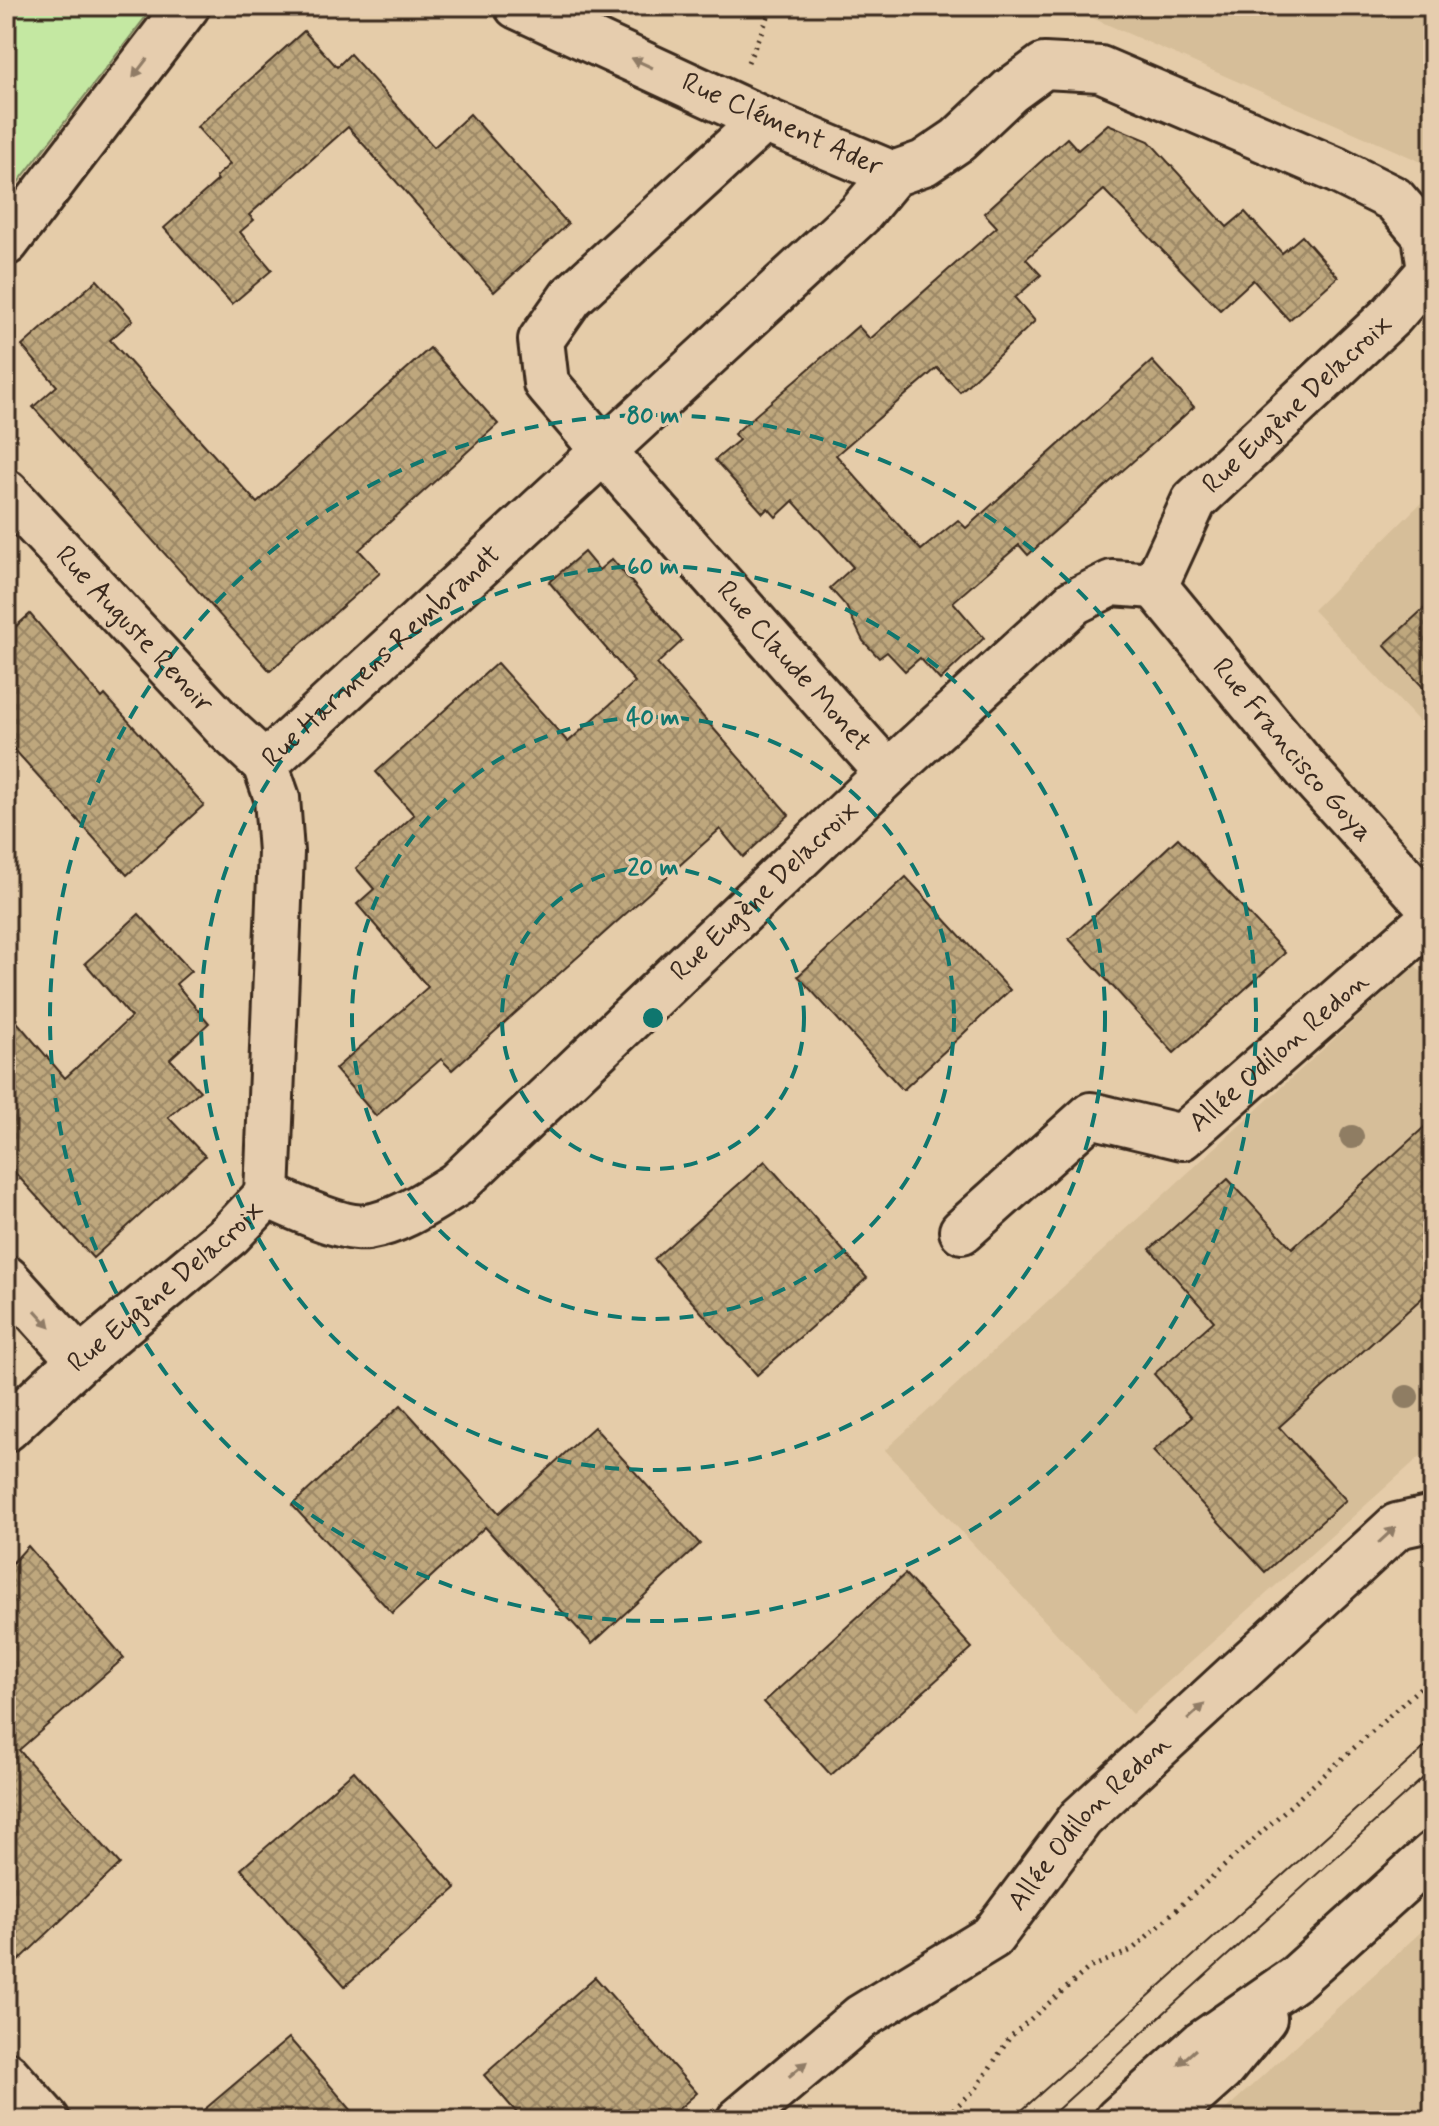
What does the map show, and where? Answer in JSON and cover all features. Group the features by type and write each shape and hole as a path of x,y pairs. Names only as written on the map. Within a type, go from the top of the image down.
{"street":[{"path":"6,243 187,6"},
{"name":"Rue Clément Ader","path":"517,6 747,112 893,174 924,163 958,140 1010,91 1044,66 1100,69 1336,170 1394,199 1425,235 1430,271"},
{"path":"604,452 546,383 541,340 571,297 747,112"},
{"name":"Rue Harmens Rembrandt","path":"267,1195 281,852 277,798 265,764 860,214 893,174"},
{"name":"Rue Eugène Delacroix","path":"6,1429 80,1360 230,1234 267,1195 312,1216 365,1228 406,1214 457,1184 888,773 1074,602 1112,583 1155,586 1194,501 1392,315 1430,271"},
{"name":"Rue Claude Monet","path":"604,452 888,773"},
{"name":"Rue Auguste Renoir","path":"6,492 225,727 265,764"},
{"name":"Rue Francisco Goya","path":"1155,586 1309,773 1433,910"},
{"name":"Allée Odilon Redon","path":"962,1231 1091,1115 1182,1137 1433,917"},
{"path":"6,1278 80,1360"},
{"name":"Allée Odilon Redon","path":"739,2120 861,2017 992,1937 1081,1818 1397,1526 1433,1518"},
{"path":"1117,2120 1201,2044 1296,1978 1433,1854"},
{"path":"1165,2120 1221,2070 1296,1978"},
{"path":"6,2074 47,2120"}],"path":[{"path":"747,112 773,6"},
{"path":"941,2120 976,2089 1010,2037 1089,1968 1132,1950 1433,1676"}],"shaded area":[{"path":"1065,6 1433,6 1433,167"},
{"path":"1433,491 1433,736 1313,610"},
{"path":"1415,965 1433,985 1433,1445 1132,1714 885,1450"},
{"path":"1433,1921 1433,2120 1214,2120 1336,2009"}],"green space":[{"path":"6,6 154,6 6,198"}],"building":[{"path":"304,31 337,67 350,54 434,147 470,114 568,224 494,292 348,127 249,215 254,220 240,232 272,270 232,304 164,228 218,180 216,177 230,164 197,127"},
{"path":"1108,124 1149,141 1227,227 1245,212 1282,253 1302,236 1338,277 1289,320 1253,280 1220,310 1104,190 1026,259 1041,275 1015,298 1035,321 960,392 937,368 836,455 921,550 958,520 966,528 1152,361 1194,407 1028,555 1019,545 953,602 984,638 940,680 920,658 905,671 887,652 879,658 863,641 846,606 830,588 853,567 793,501 776,517 768,508 763,513 715,460 739,440 734,434 858,326 870,339 997,227 984,213 1067,138 1078,150"},
{"path":"97,280 133,320 110,340 257,503 430,348 498,424 359,550 380,573 270,671 33,407 57,386 22,346"},
{"path":"584,552 599,570 612,559 682,641 657,664 789,815 743,857 720,829 452,1070 441,1059 376,1116 335,1069 428,987 357,904 374,889 356,868 414,815 376,772 497,663 568,742 635,682 549,582"},
{"path":"1433,600 1433,698 1384,645"},
{"path":"30,614 102,698 105,695 204,805 127,875 6,740 6,635"},
{"path":"1178,838 1285,953 1174,1053 1069,939"},
{"path":"906,877 1010,990 903,1090 798,976"},
{"path":"139,914 191,971 176,984 209,1023 170,1059 200,1091 168,1117 205,1156 93,1258 6,1163 6,1009 65,1078 131,1017 85,963"},
{"path":"1433,1119 1433,1288 1279,1427 1346,1500 1265,1572 1153,1451 1192,1417 1154,1374 1214,1321 1150,1249 1228,1179 1292,1248"},
{"path":"765,1161 867,1278 757,1375 654,1259"},
{"path":"401,1405 499,1513 594,1427 700,1544 592,1644 485,1527 392,1613 292,1505"},
{"path":"28,1546 124,1658 19,1750 120,1864 6,1973 6,1570"},
{"path":"905,1574 972,1648 831,1775 764,1702"},
{"path":"354,1771 456,1888 345,1986 241,1869"},
{"path":"595,1977 697,2093 666,2120 523,2120 484,2075"},
{"path":"289,2038 360,2120 192,2120"}],"tram line":[{"path":"1011,2120 1433,1740"},
{"path":"1046,2120 1433,1769"}]}
